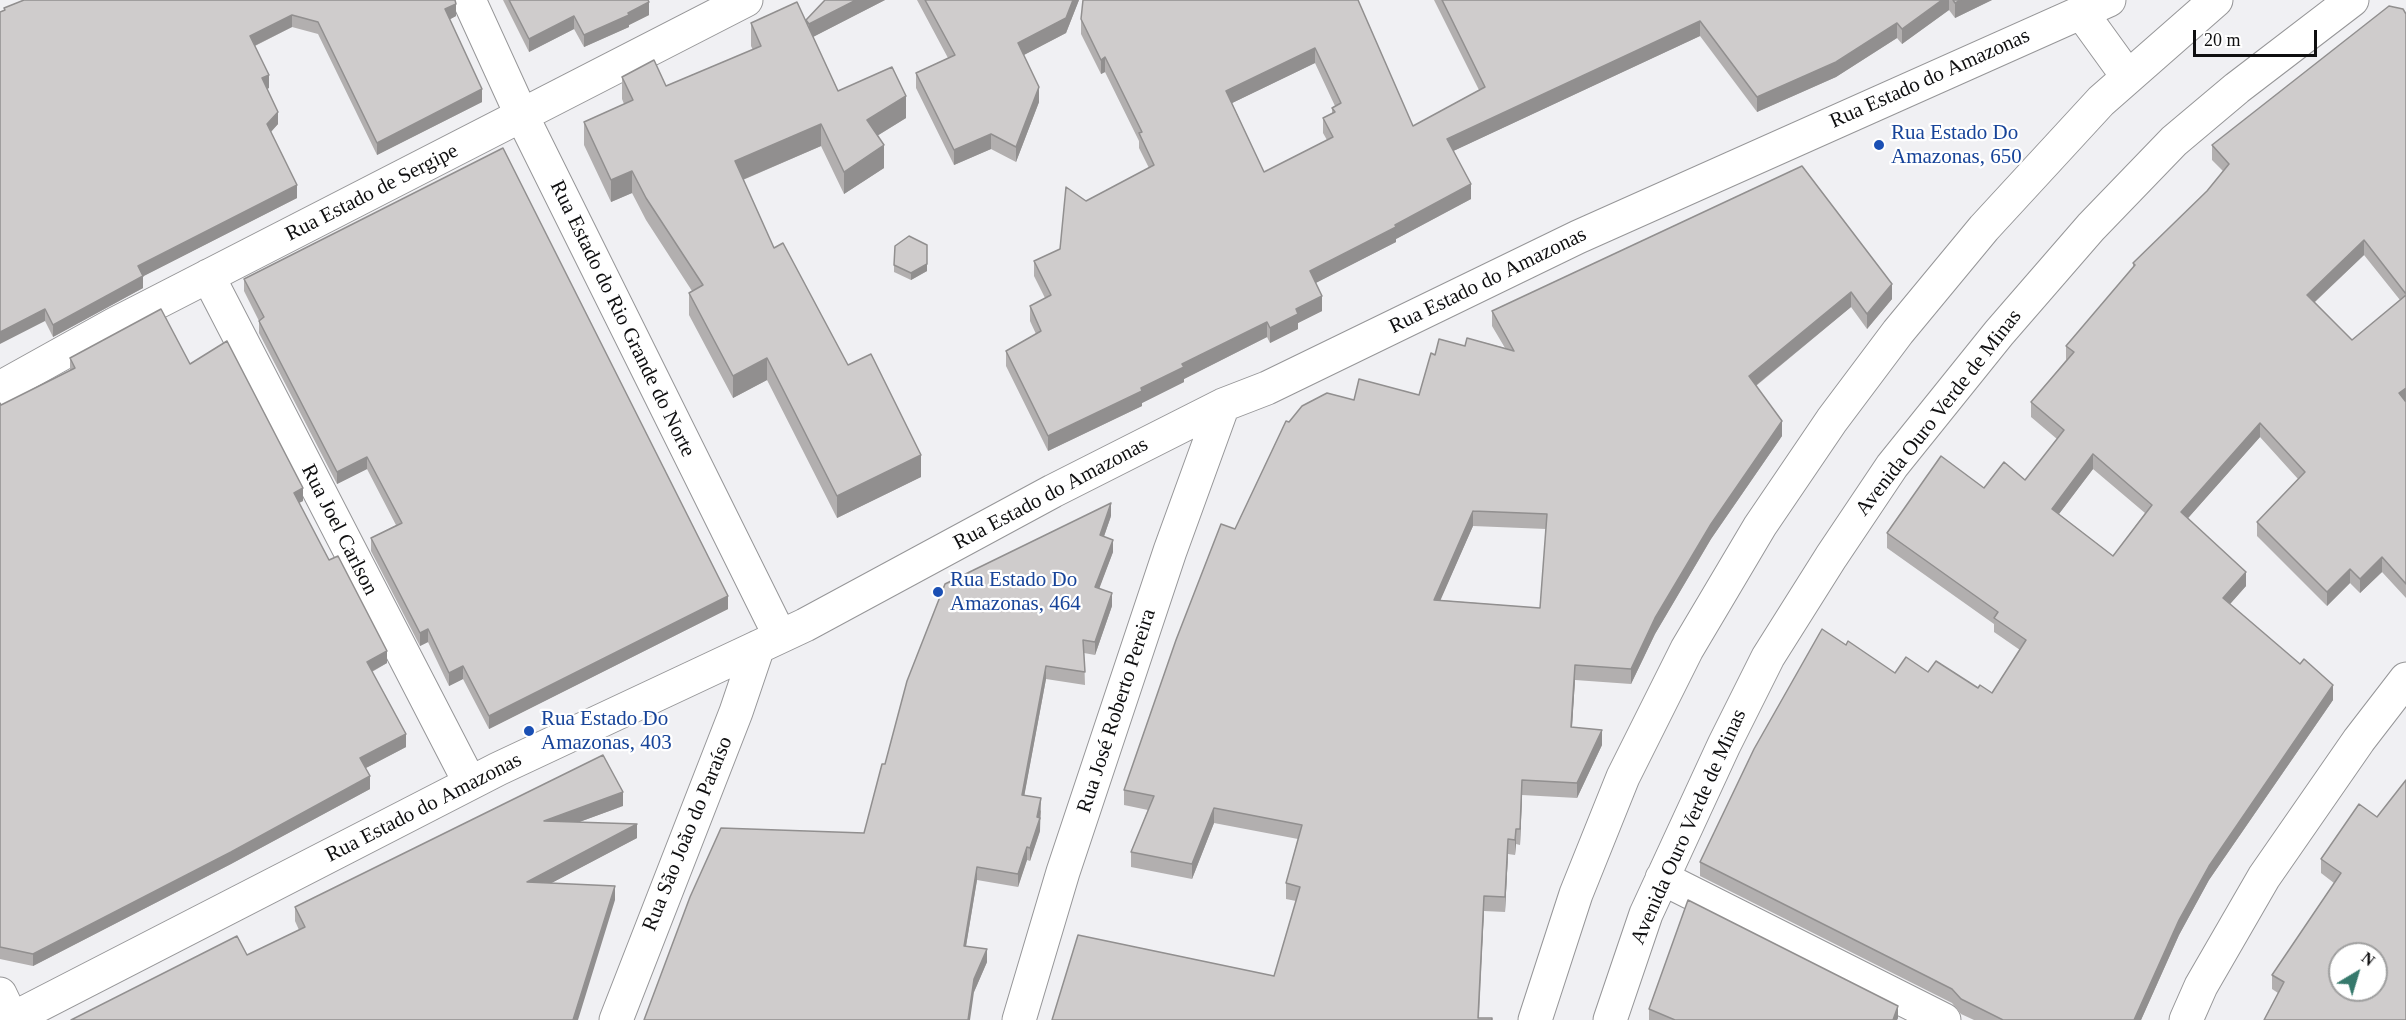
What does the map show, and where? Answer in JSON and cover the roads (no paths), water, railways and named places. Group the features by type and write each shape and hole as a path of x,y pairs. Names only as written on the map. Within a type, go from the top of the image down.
{"street":[{"name":"Rua Estado do Rio Grande do Norte","path":"469,0 769,642"},
{"name":"Rua Estado de Sergipe","path":"0,388 208,276 746,0"},
{"path":"1535,1020 1576,894 1623,777 1687,649 1760,526 1832,420 1906,323 1984,228 2101,101 2216,0"},
{"name":"Avenida Ouro Verde de Minas","path":"1610,1020 1646,914 1724,745 1768,657 1892,466 1999,333 2091,227 2174,141 2237,88 2352,0"},
{"path":"2095,6 2128,77"},
{"name":"Rua Estado do Amazonas","path":"7,1011 470,783 769,642 1053,491 1224,405 1267,388 1578,237 2095,6"},
{"name":"Rua Joel Carlson","path":"208,276 470,783"},
{"name":"Rua José Roberto Pereira","path":"1020,1020 1063,872 1170,550 1224,405"},
{"name":"Rua São João do Paraíso","path":"616,1020 736,712 769,642"},
{"path":"2186,1020 2201,986 2264,877 2359,740 2406,679"},
{"path":"1662,878 1944,1020"}],"place":[{"name":"Rua Estado Do Amazonas, 650","path":"1879,145"},
{"name":"Rua Estado Do Amazonas, 464","path":"938,592"},
{"name":"Rua Estado Do Amazonas, 403","path":"529,731"}]}
